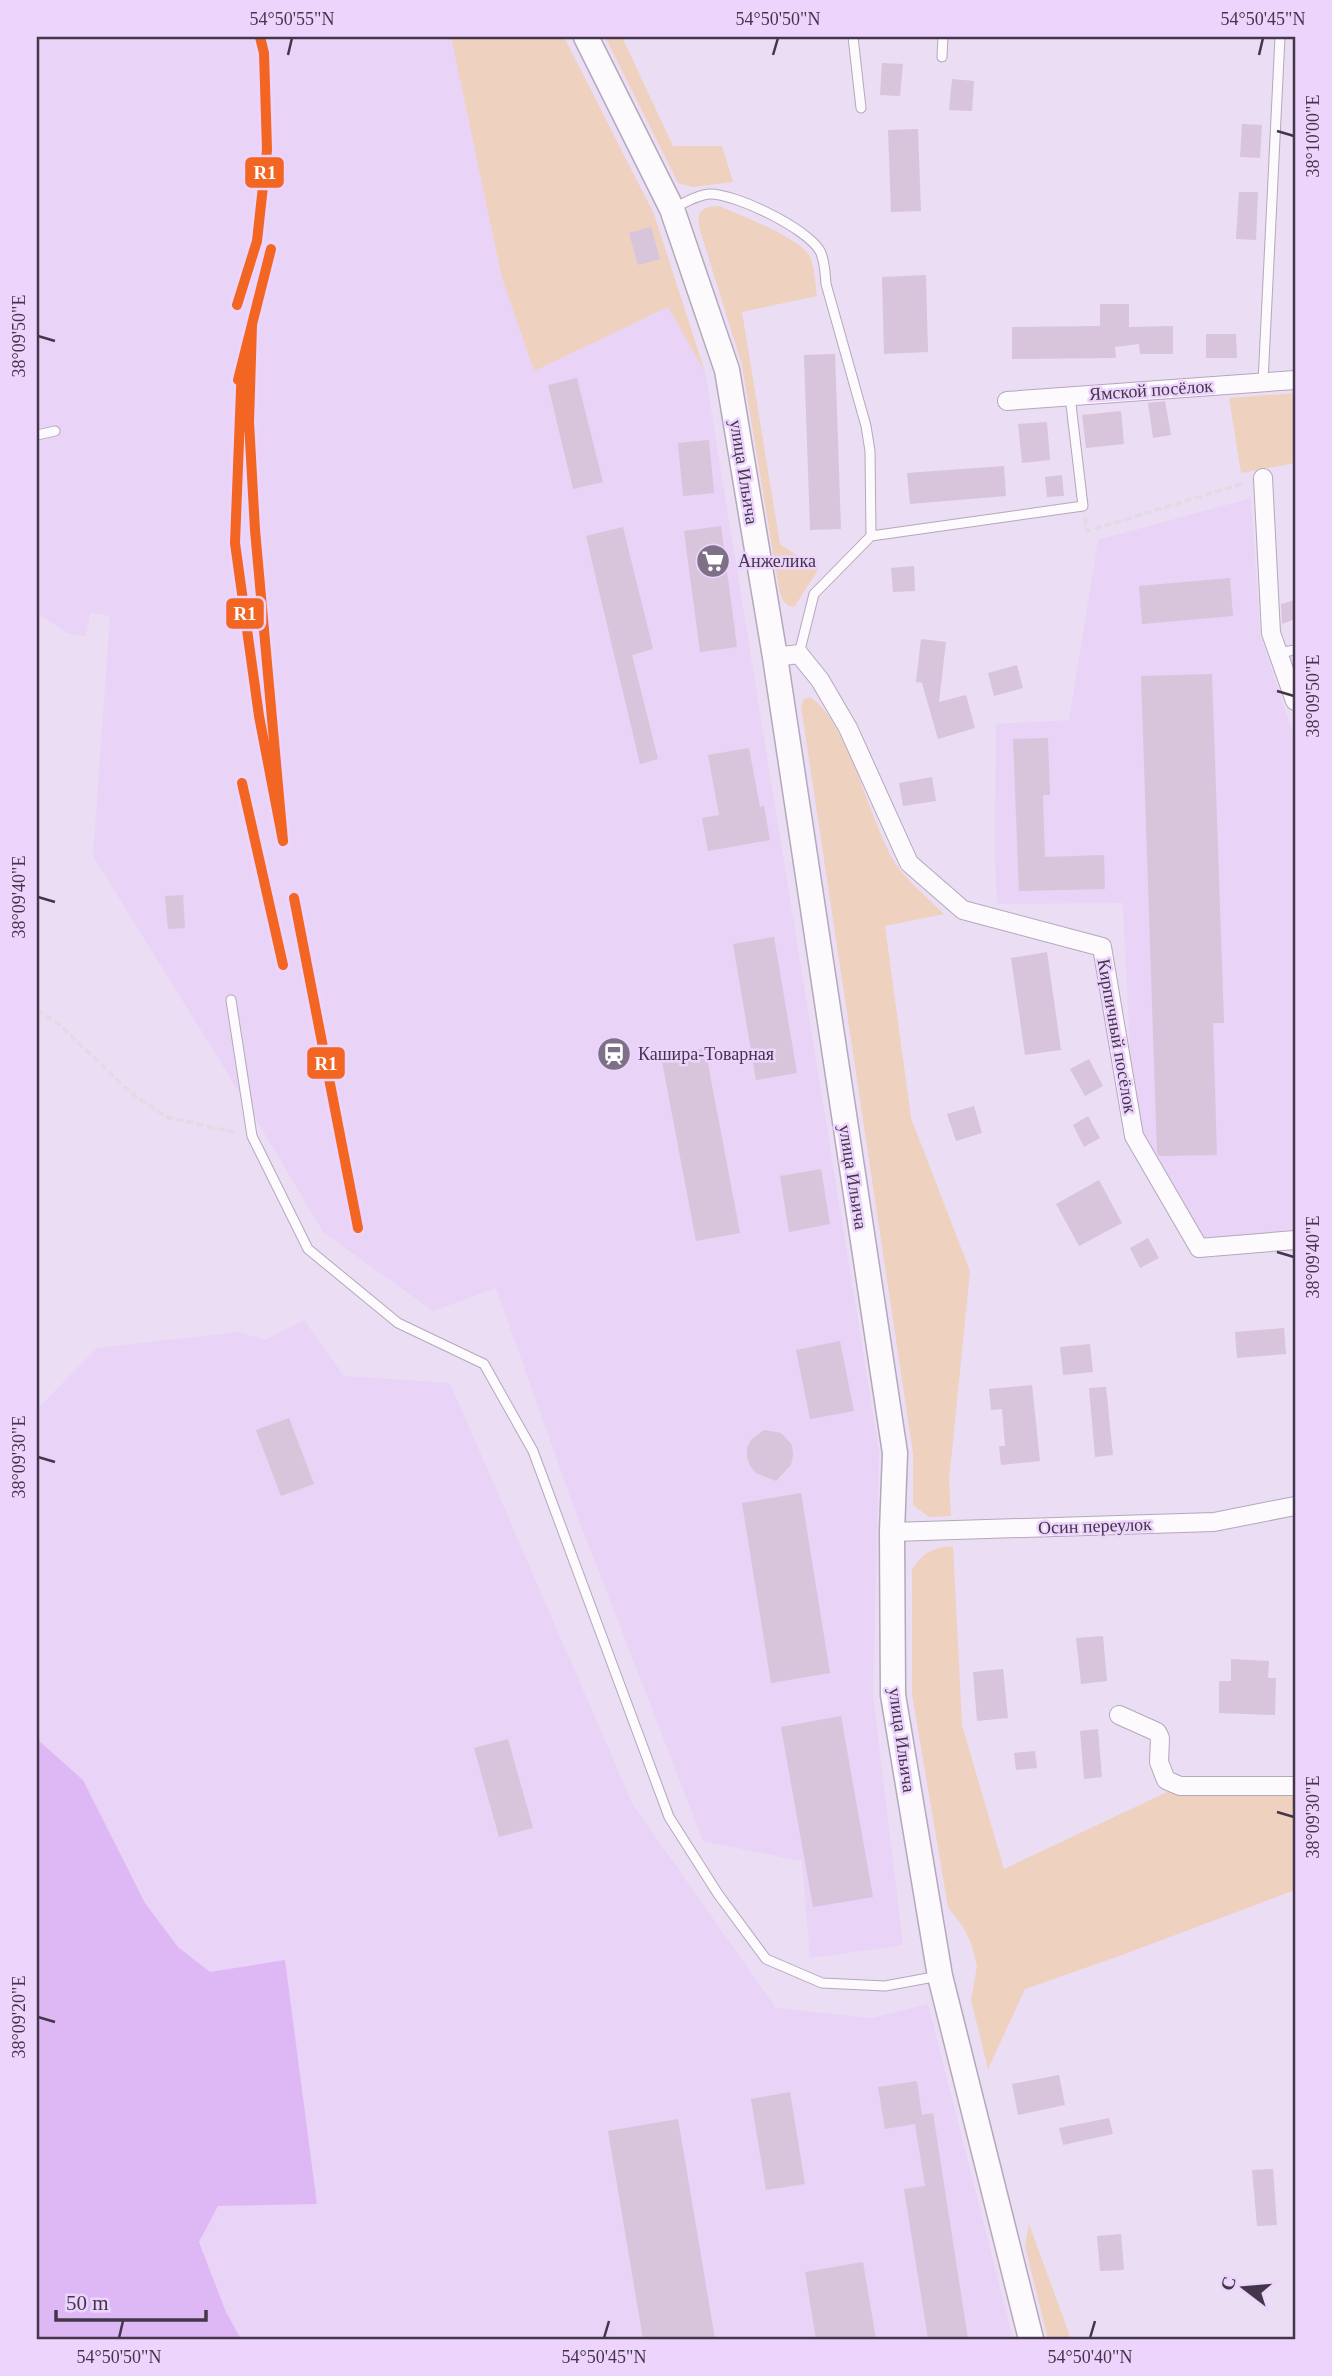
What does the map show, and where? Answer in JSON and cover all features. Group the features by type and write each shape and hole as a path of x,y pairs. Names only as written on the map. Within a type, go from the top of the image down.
{"street":[{"name":"улица Ильича","path":"586,37 673,209 727,370 787,656 895,1453 892,1532 893,1695 940,1976 1031,2339"},
{"name":"Ямской посёлок","path":"1007,401 1295,380"},
{"path":"1263,478 1270,633 1286,651 1295,701"},
{"name":"Кирпичный посёлок","path":"787,656 820,680 848,728 909,863 963,910 1102,947 1134,1136 1199,1248 1295,1240"},
{"name":"Осин переулок","path":"892,1532 1214,1522 1295,1506"},
{"path":"1119,1715 1157,1732 1160,1738 1159,1762 1166,1780 1180,1786 1295,1786"}],"lane":[{"path":"853,37 861,108"},
{"path":"942,57 943,37"},
{"path":"1263,382 1280,37"},
{"path":"673,209 708,194 722,195 749,205 804,234 820,250 829,295 866,426 870,451 871,536"},
{"path":"787,656 814,594 871,536 1083,506 1070,396"},
{"path":"37,435 55,431"},
{"path":"231,1000 252,1136 308,1249 397,1323 484,1364 533,1451 669,1817 718,1894 766,1959 822,1983 885,1986 940,1976"}],"path":[{"path":"1083,506 1087,531 1263,478"},
{"path":"37,1010 60,1025 131,1093 167,1117 252,1136"}],"shaded area":[{"path":"37,37 451,37 502,278 534,371 668,307 705,372 879,1451 873,1695 903,1945 810,1958 802,1861 703,1841 572,1502 496,1288 433,1311 323,1232 93,856 110,616 90,612 86,636 67,633 37,613"},
{"path":"451,37 564,37 654,214 705,372 668,307 534,371 502,278"},
{"path":"605,37 622,37 673,146 722,146 733,182 692,187 678,183"},
{"path":"719,206 795,242 810,257 814,271 817,296 742,312 780,544 818,570 794,607 785,603 779,589 742,365 699,227 702,210"},
{"path":"1295,393 1295,463 1241,473 1229,398"},
{"path":"1251,498 1260,635 1295,739 1295,1240 1199,1248 1134,1136 1123,903 997,904 996,724 1069,720 1098,540"},
{"path":"810,697 824,709 836,727 895,863 944,914 885,926 911,1118 970,1271 949,1480 951,1516 929,1517 913,1505 913,1453 801,706 804,699"},
{"path":"304,1320 344,1376 450,1383 633,1805 776,2008 871,2018 928,2004 1013,2339 241,2339 226,2312 199,2242 218,2206 317,2203 285,1961 210,1972 178,1947 145,1903 83,1780 37,1739 37,1409 97,1348 239,1332 265,1340"},
{"path":"953,1546 962,1725 1004,1869 1180,1786 1295,1786 1295,1890 1025,1989 988,2069 971,2000 977,1966 971,1943 948,1907 912,1694 912,1570 929,1552"},
{"path":"37,1739 83,1780 145,1903 178,1947 210,1972 285,1960 317,2204 218,2206 199,2242 226,2312 241,2339 37,2339"},
{"path":"1029,2224 1071,2339 1048,2339 1025,2246"}],"building":[{"path":"882,63 903,64 900,96 880,95"},
{"path":"952,79 974,81 972,111 949,110"},
{"path":"1242,124 1262,125 1260,158 1240,157"},
{"path":"918,129 921,211 891,212 888,130"},
{"path":"1239,192 1258,192 1256,240 1236,239"},
{"path":"651,227 660,259 638,265 629,233"},
{"path":"926,275 928,352 884,354 882,277"},
{"path":"1100,304 1129,304 1129,327 1173,326 1173,354 1140,354 1139,344 1115,347 1116,358 1012,359 1012,327 1100,326"},
{"path":"1206,334 1236,334 1237,358 1206,358"},
{"path":"835,354 841,529 810,530 804,355"},
{"path":"577,378 603,482 573,489 548,385"},
{"path":"1165,401 1171,435 1153,438 1148,403"},
{"path":"1121,411 1124,444 1086,448 1082,415"},
{"path":"1047,422 1050,460 1022,463 1018,424"},
{"path":"709,440 714,493 683,496 678,443"},
{"path":"1004,466 1006,496 910,504 907,473"},
{"path":"1062,475 1064,496 1047,497 1045,477"},
{"path":"721,526 737,647 700,652 684,531"},
{"path":"623,527 653,649 632,655 658,759 640,764 586,536"},
{"path":"914,566 915,591 893,592 891,568"},
{"path":"1230,578 1233,616 1142,624 1139,586"},
{"path":"1295,600 1295,619 1282,624 1281,604"},
{"path":"921,639 946,642 939,702 966,695 975,728 938,739 922,683 916,682"},
{"path":"1017,665 1023,688 994,696 988,673"},
{"path":"1212,674 1224,1023 1213,1023 1217,1155 1159,1156 1141,676"},
{"path":"1048,738 1050,795 1043,795 1045,857 1104,855 1105,889 1019,891 1013,739"},
{"path":"749,748 760,807 764,806 770,840 708,851 702,818 719,815 708,755"},
{"path":"932,777 936,801 903,806 899,783"},
{"path":"183,895 185,928 168,929 165,896"},
{"path":"774,937 797,1073 756,1080 733,944"},
{"path":"1047,952 1061,1050 1025,1055 1011,958"},
{"path":"705,1048 740,1233 696,1241 661,1056"},
{"path":"1089,1059 1103,1086 1085,1096 1070,1069"},
{"path":"974,1106 982,1133 956,1141 947,1114"},
{"path":"1088,1116 1100,1138 1084,1147 1073,1125"},
{"path":"821,1169 830,1224 789,1232 780,1176"},
{"path":"1099,1180 1122,1223 1079,1246 1056,1204"},
{"path":"1148,1238 1159,1258 1140,1268 1130,1248"},
{"path":"1284,1328 1286,1354 1237,1358 1235,1332"},
{"path":"840,1341 854,1411 810,1419 796,1350"},
{"path":"1090,1344 1093,1372 1063,1375 1060,1347"},
{"path":"1032,1385 1040,1461 1001,1465 999,1446 1005,1446 1002,1409 991,1410 989,1389"},
{"path":"1106,1387 1113,1455 1095,1457 1089,1388"},
{"path":"289,1418 314,1484 281,1496 256,1430"},
{"path":"764,1430 781,1433 792,1445 791,1465 776,1481 756,1473 747,1457 751,1440"},
{"path":"801,1493 830,1673 771,1683 742,1503"},
{"path":"1103,1636 1107,1681 1081,1684 1076,1638"},
{"path":"1231,1659 1269,1661 1268,1678 1276,1678 1275,1715 1219,1713 1219,1681 1231,1681"},
{"path":"1003,1669 1008,1718 977,1721 973,1672"},
{"path":"841,1716 873,1897 813,1907 781,1727"},
{"path":"1098,1729 1102,1777 1084,1779 1080,1731"},
{"path":"508,1739 533,1828 499,1837 474,1748"},
{"path":"1035,1751 1037,1768 1016,1770 1014,1753"},
{"path":"1059,2075 1065,2105 1018,2115 1012,2084"},
{"path":"917,2081 922,2115 933,2113 968,2339 928,2339 904,2189 925,2186 915,2124 885,2129 878,2087"},
{"path":"790,2092 805,2184 766,2190 751,2099"},
{"path":"1109,2118 1113,2134 1063,2145 1059,2128"},
{"path":"678,2119 715,2339 643,2339 608,2131"},
{"path":"1273,2169 1277,2225 1257,2226 1252,2170"},
{"path":"1121,2234 1124,2270 1100,2271 1097,2236"},
{"path":"863,2262 876,2339 816,2339 805,2272"}],"transit line":[{"name":"R1","path":"237,305 257,241 267,150 264,53 260,37"},
{"name":"R1","path":"238,380 271,249"},
{"name":"R1","path":"242,365 235,543 259,716 283,841 255,530 249,422 252,325"},
{"name":"R1","path":"242,783 283,965"},
{"name":"R1","path":"294,898 358,1228"}],"place":[{"name":"Анжелика","path":"713,561"},
{"name":"Кашира-Товарная","path":"614,1054"}]}
